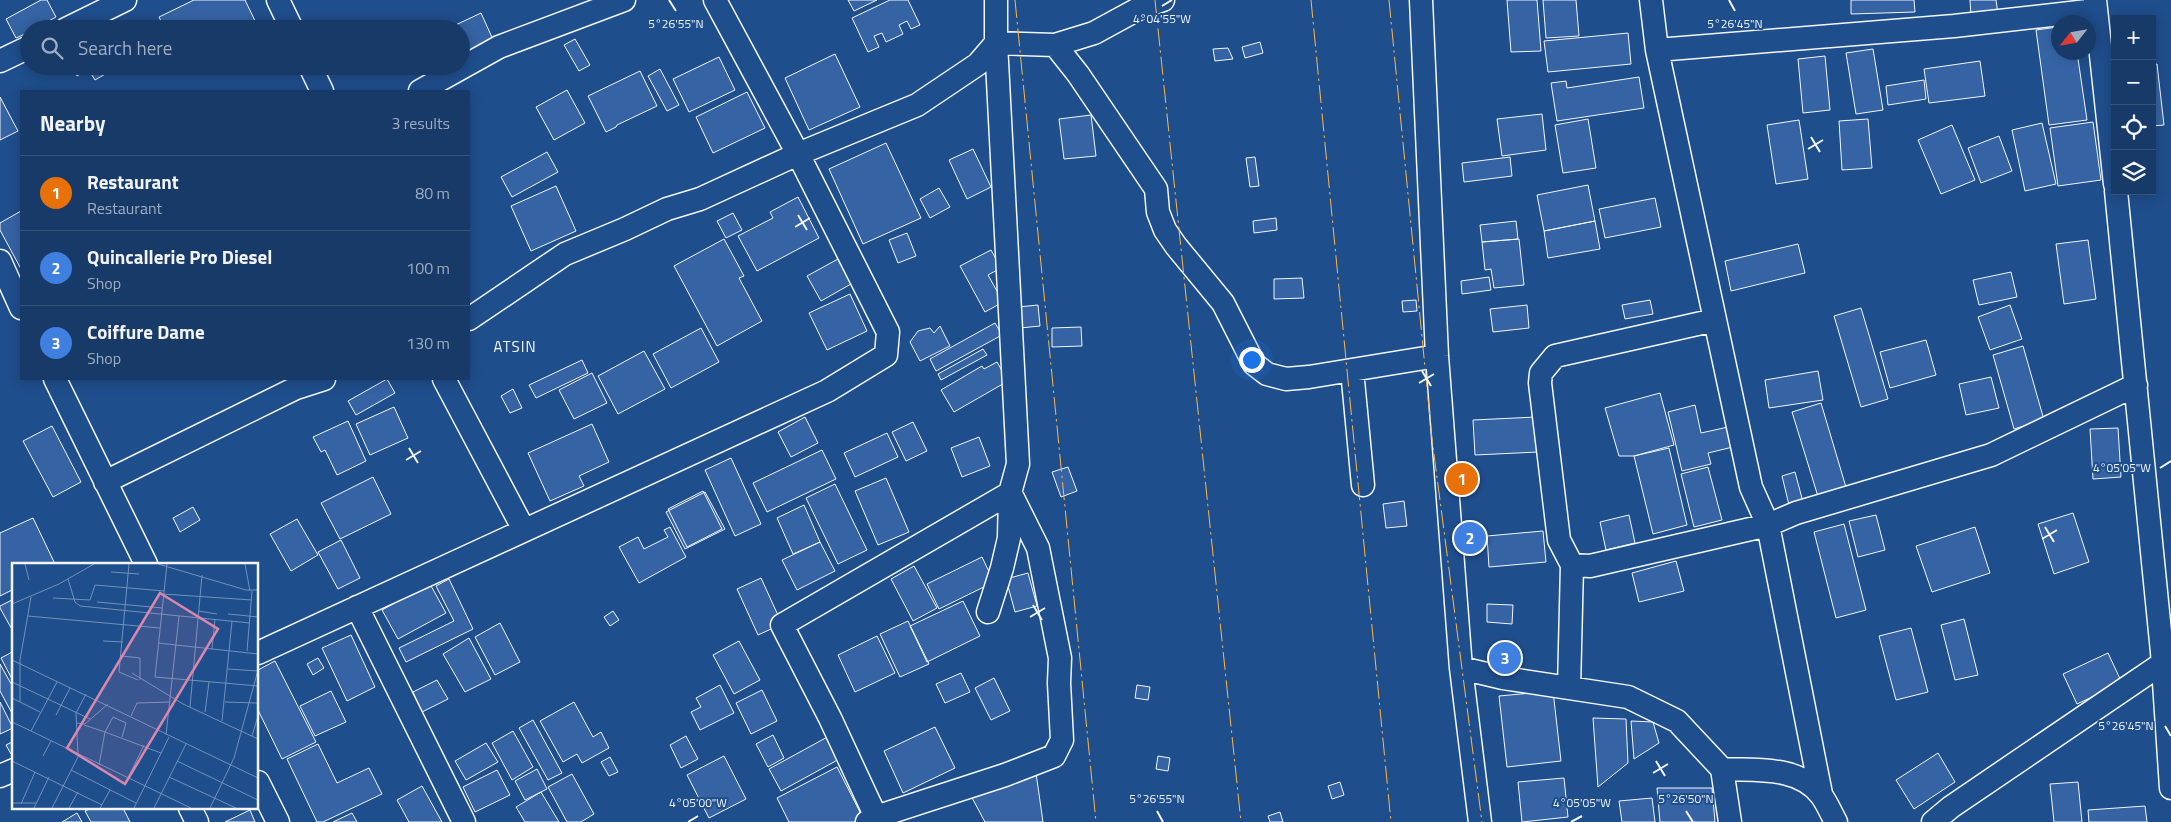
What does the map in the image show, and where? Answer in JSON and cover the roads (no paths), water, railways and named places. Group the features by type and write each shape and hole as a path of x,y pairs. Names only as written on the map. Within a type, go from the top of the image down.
{"street":[{"path":"84,20 125,0"},
{"path":"278,0 288,20"},
{"path":"470,63 498,47 624,0"},
{"path":"259,653 827,390 886,355 888,332 798,154 716,0"},
{"path":"988,612 1009,538 1010,493 1018,464 996,43 996,0"},
{"path":"996,43 1055,44 1094,33 1138,9 1163,0"},
{"path":"1421,0 1437,356 1461,668 1480,822"},
{"path":"1651,0 1657,50 1751,487 1768,525 1821,794 1836,822"},
{"path":"1657,50 1954,26 2095,5 2111,150"},
{"path":"470,318 565,254 667,209 700,199 798,154 917,105 978,64 996,43"},
{"path":"1055,44 1078,74 1156,189 1158,212 1165,230 1223,303 1254,364 1267,374 1286,379 1437,356"},
{"path":"0,61 20,51"},
{"path":"314,75 322,90"},
{"path":"422,90 448,75"},
{"path":"2116,195 2165,656 2171,788"},
{"path":"0,262 14,294"},
{"path":"1569,688 1572,565 1559,540 1540,383 1541,374 1556,356 1715,320"},
{"path":"1352,370 1363,485"},
{"path":"55,380 146,563"},
{"path":"105,482 296,388 321,380"},
{"path":"445,380 524,530"},
{"path":"1572,565 1590,566 1768,525 1796,513 1991,455 2136,385"},
{"path":"1010,493 1038,548 1060,658 1059,683 1062,740 1054,756 1005,775 871,819 830,718 782,626 1010,493"},
{"path":"357,607 464,822"},
{"path":"1933,822 1951,807 2165,656"},
{"path":"1461,668 1503,678 1628,697 1677,721 1722,770 1730,822"},
{"path":"1722,770 1791,773 1821,794"},
{"path":"0,776 12,771"},
{"path":"259,784 278,822"},
{"path":"191,810 197,822"}],"place":[{"name":"Restaurant","path":"1462,479"},
{"name":"Quincallerie Pro Diesel","path":"1470,538"},
{"name":"Coiffure Dame","path":"1505,658"}],"district":[{"name":"ATSIN","path":"515,346"}]}
